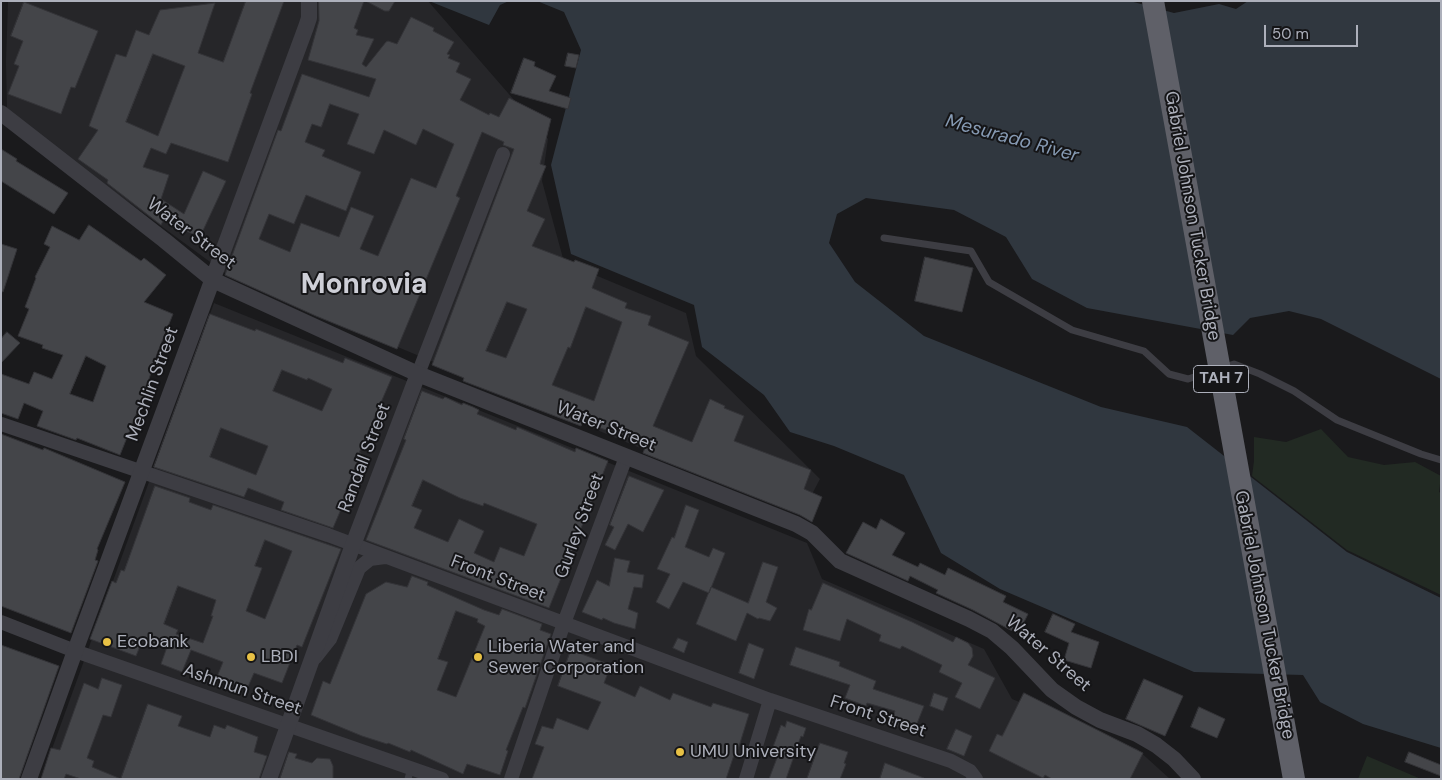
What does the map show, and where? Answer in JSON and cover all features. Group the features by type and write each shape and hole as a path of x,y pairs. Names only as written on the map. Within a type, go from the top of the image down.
{"highway":[{"name":"Gabriel Johnson Tucker Bridge","path":"1153,1 1294,779"}],"street":[{"name":"Mechlin Street","path":"29,779 306,27 309,1"},
{"name":"Water Street","path":"1,113 213,280 418,374 796,524 812,533 840,561 970,619 992,631 1012,648 1052,690 1076,707 1100,720 1137,734 1156,745 1174,759 1193,779"},
{"name":"Randall Street","path":"269,779 350,553 503,154"},
{"name":"Front Street","path":"1,424 328,535 770,700 951,761 970,771 976,779"},
{"name":"Gurley Street","path":"511,779 564,623 626,457"},
{"path":"312,662 330,639 359,568 370,559 388,557"},
{"name":"Ashmun Street","path":"1,622 75,651 288,726 410,773 442,779"},
{"path":"746,779 770,700"}],"lane":[{"path":"884,238 971,252 988,282 1072,330 1144,351 1169,374 1188,379 1234,364 1260,374 1294,391 1337,420 1421,454 1441,460"}],"shaded area":[{"path":"8,1 428,1 548,139 542,181 564,262 686,313 696,356 820,479 801,515 232,278 26,127 7,108"},
{"path":"214,303 807,543 822,579 984,649 1012,699 1137,749 1170,779 41,779"},
{"path":"1321,429 1348,457 1384,465 1415,462 1441,476 1439,492 1441,493 1441,595 1347,550 1252,476 1254,437 1286,442"},
{"path":"1367,756 1421,779 1358,779"}],"water":[{"path":"429,1 509,1 500,5 489,25"},
{"name":"Mesurado River","path":"537,1 1130,1 1174,13 1219,4 1236,9 1248,1 1441,1 1441,379 1321,319 1289,311 1250,318 1233,335 1087,308 1032,279 1006,237 954,210 866,198 837,214 829,243 855,282 924,336 1101,407 1187,427 1347,552 1441,598 1441,748 1363,724 1320,702 1303,675 1194,672 1000,589 941,553 904,475 834,446 790,432 764,395 702,347 694,305 571,254 551,165 581,50 564,12"}],"building":[{"path":"246,1 284,1 250,93 252,94 228,162 171,143 166,154 151,148 143,167 169,175 161,199 184,214 203,171 226,181 200,237 163,221 161,225 107,183 108,180 78,159 98,130 89,126 116,54 126,57 136,30 149,35 160,10 215,3 198,53 223,62","holes":["153,54 185,66 158,136 126,122"]},
{"path":"319,1 364,1 354,28 358,30 356,35 374,39 362,64 366,67 386,42 397,44 411,17 434,28 433,31 454,42 447,54 450,55 448,58 460,63 456,72 471,79 460,100 489,115 490,113 499,117 509,98 551,119 540,164 546,166 527,211 545,219 532,246 599,269 592,288 627,303 625,308 651,316 648,325 689,342 653,426 692,442 710,399 725,406 724,408 744,416 734,441 811,470 804,489 822,497 812,522 800,515 643,453 646,445 610,430 583,422 581,426 463,381 464,378 432,365 514,149 503,145 504,142 482,132 456,196 460,198 397,349 316,316 225,275 278,130 281,131 302,74 369,97 376,79 308,60 319,21","holes":["330,104 359,114 347,144 374,154 384,130 416,145 423,129 454,144 436,188 411,178 378,256 360,249 374,216 351,207 339,237 301,223 290,252 259,239 269,214 294,224 306,195 346,211 361,172 322,156 325,150 305,142 312,124 321,127","507,302 527,309 506,358 486,351","586,307 622,322 594,401 552,385 568,347 570,348"]},
{"path":"366,1 395,1 389,11 385,11"},
{"path":"24,2 98,31 75,88 71,87 61,114 8,94 19,66 14,64 23,41 11,36"},
{"path":"568,53 579,55 576,68 565,66"},
{"path":"524,58 535,62 534,66 556,76 549,91 571,98 568,109 511,93"},
{"path":"1,149 17,159 16,161 68,193 54,214 1,181"},
{"path":"89,225 141,261 144,258 166,275 144,302 173,314 120,455 77,438 76,440 37,426 43,411 24,403 18,419 1,413 1,374 29,384 34,372 52,379 63,355 42,348 43,345 18,336 29,309 25,307 35,277 50,247 44,244 52,226 79,240","holes":["86,356 106,366 93,402 70,394"]},
{"path":"1,244 17,249 3,292 1,291"},
{"path":"925,257 973,268 962,312 915,301"},
{"path":"210,314 255,331 256,329 343,363 345,358 392,377 359,453 361,453 345,492 348,493 333,528 281,510 284,502 248,488 244,497 154,467","holes":["282,370 307,380 308,378 332,389 322,411 273,391","221,428 268,446 256,475 210,457"]},
{"path":"7,332 20,343 1,363 1,339"},
{"path":"422,391 473,407 479,410 477,414 516,430 517,427 575,452 576,448 608,461 549,608 366,540 406,440 404,439","holes":["423,480 460,498 483,506 484,503 537,524 524,556 500,547 494,562 474,553 484,531 459,519 448,542 414,528 422,510 412,506"]},
{"path":"1,434 43,450 44,448 125,482 97,549 95,560 98,561 71,633 1,606"},
{"path":"629,476 664,490 643,532 628,524 615,550 605,545 614,527 610,525"},
{"path":"155,486 190,498 189,502 211,510 213,505 341,549 302,647 297,645 282,683 254,673 247,689 217,677 223,662 191,650 182,672 161,664 167,647 142,641 136,656 90,639 112,581 116,583 121,570 124,571","holes":["265,540 292,551 265,619 246,611 262,568 255,566","178,586 216,600 211,616 213,616 203,643 176,634 178,630 164,624"]},
{"path":"686,505 699,510 685,547 709,557 713,548 725,553 709,593 683,582 669,609 656,602 670,574 657,569 672,537 674,538"},
{"path":"881,519 905,533 892,555 918,567 920,563 945,575 948,568 1006,596 1003,602 1028,614 1018,634 936,593 938,590 910,576 908,581 846,553 863,522 876,529"},
{"path":"615,558 630,561 627,572 644,575 642,588 634,587 628,609 638,613 635,629 603,618 602,620 582,612 597,580 609,586"},
{"path":"763,562 778,567 766,602 777,608 770,621 758,619 747,613 736,641 696,624 711,587 748,603"},
{"path":"412,576 428,582 427,585 484,610 499,615 502,609 542,624 540,630 551,634 525,708 523,707 506,750 508,751 500,775 467,764 463,774 411,750 410,752 388,743 362,736 311,715 323,681 330,684 366,594 386,582 407,587","holes":["456,611 478,619 477,622 485,626 456,697 437,690 448,662 438,659"]},
{"path":"823,583 953,642 956,637 968,643 972,648 973,656 968,665 995,678 980,709 955,697 962,683 939,672 942,665 902,646 900,649 879,641 881,635 847,619 840,641 803,630 809,609 811,610"},
{"path":"1053,614 1075,624 1071,632 1099,642 1091,668 1064,660 1069,643 1045,632"},
{"path":"678,638 688,642 684,653 673,648"},
{"path":"749,643 764,649 754,679 739,673"},
{"path":"1,645 59,666 19,779 1,779"},
{"path":"796,647 840,662 839,666 876,681 873,689 924,706 916,726 905,722 902,728 890,724 895,711 867,703 866,706 845,698 850,685 790,665"},
{"path":"571,650 611,665 604,683 635,697 640,686 670,700 673,693 711,707 713,703 749,714 736,756 734,755 726,779 532,779 544,747 535,744 542,726 553,729 557,718 588,730 601,702 558,686"},
{"path":"102,678 122,685 111,717 103,715 87,758 94,761 92,767 121,779 81,779 66,774 64,779 41,779 51,748 60,750 84,683 98,689"},
{"path":"1144,679 1183,696 1165,736 1126,719"},
{"path":"934,693 948,698 943,711 930,706"},
{"path":"1024,693 1143,753 1130,779 1052,779 1045,775 1043,778 989,751 997,734 1002,736"},
{"path":"148,704 182,716 178,726 210,737 214,725 225,729 227,725 258,737 254,752 267,756 259,779 121,779"},
{"path":"1199,707 1225,719 1217,738 1191,727"},
{"path":"787,721 806,728 803,737 801,736 786,779 769,779 780,750 773,747 781,725 785,727"},
{"path":"956,729 972,736 964,756 947,749"},
{"path":"820,743 848,752 840,779 807,779"},
{"path":"289,752 297,754 295,758 312,763 317,758 330,759 333,766 333,779 280,779"},
{"path":"1409,752 1441,765 1441,776 1405,762"},
{"path":"885,763 924,778 880,779"}],"place":[{"name":"Ecobank","path":"107,642"},
{"name":"LBDI","path":"251,657"},
{"name":"Liberia Water and Sewer Corporation","path":"478,657"},
{"name":"UMU University","path":"680,752"}],"district":[{"name":"Monrovia","path":"364,286"}]}
